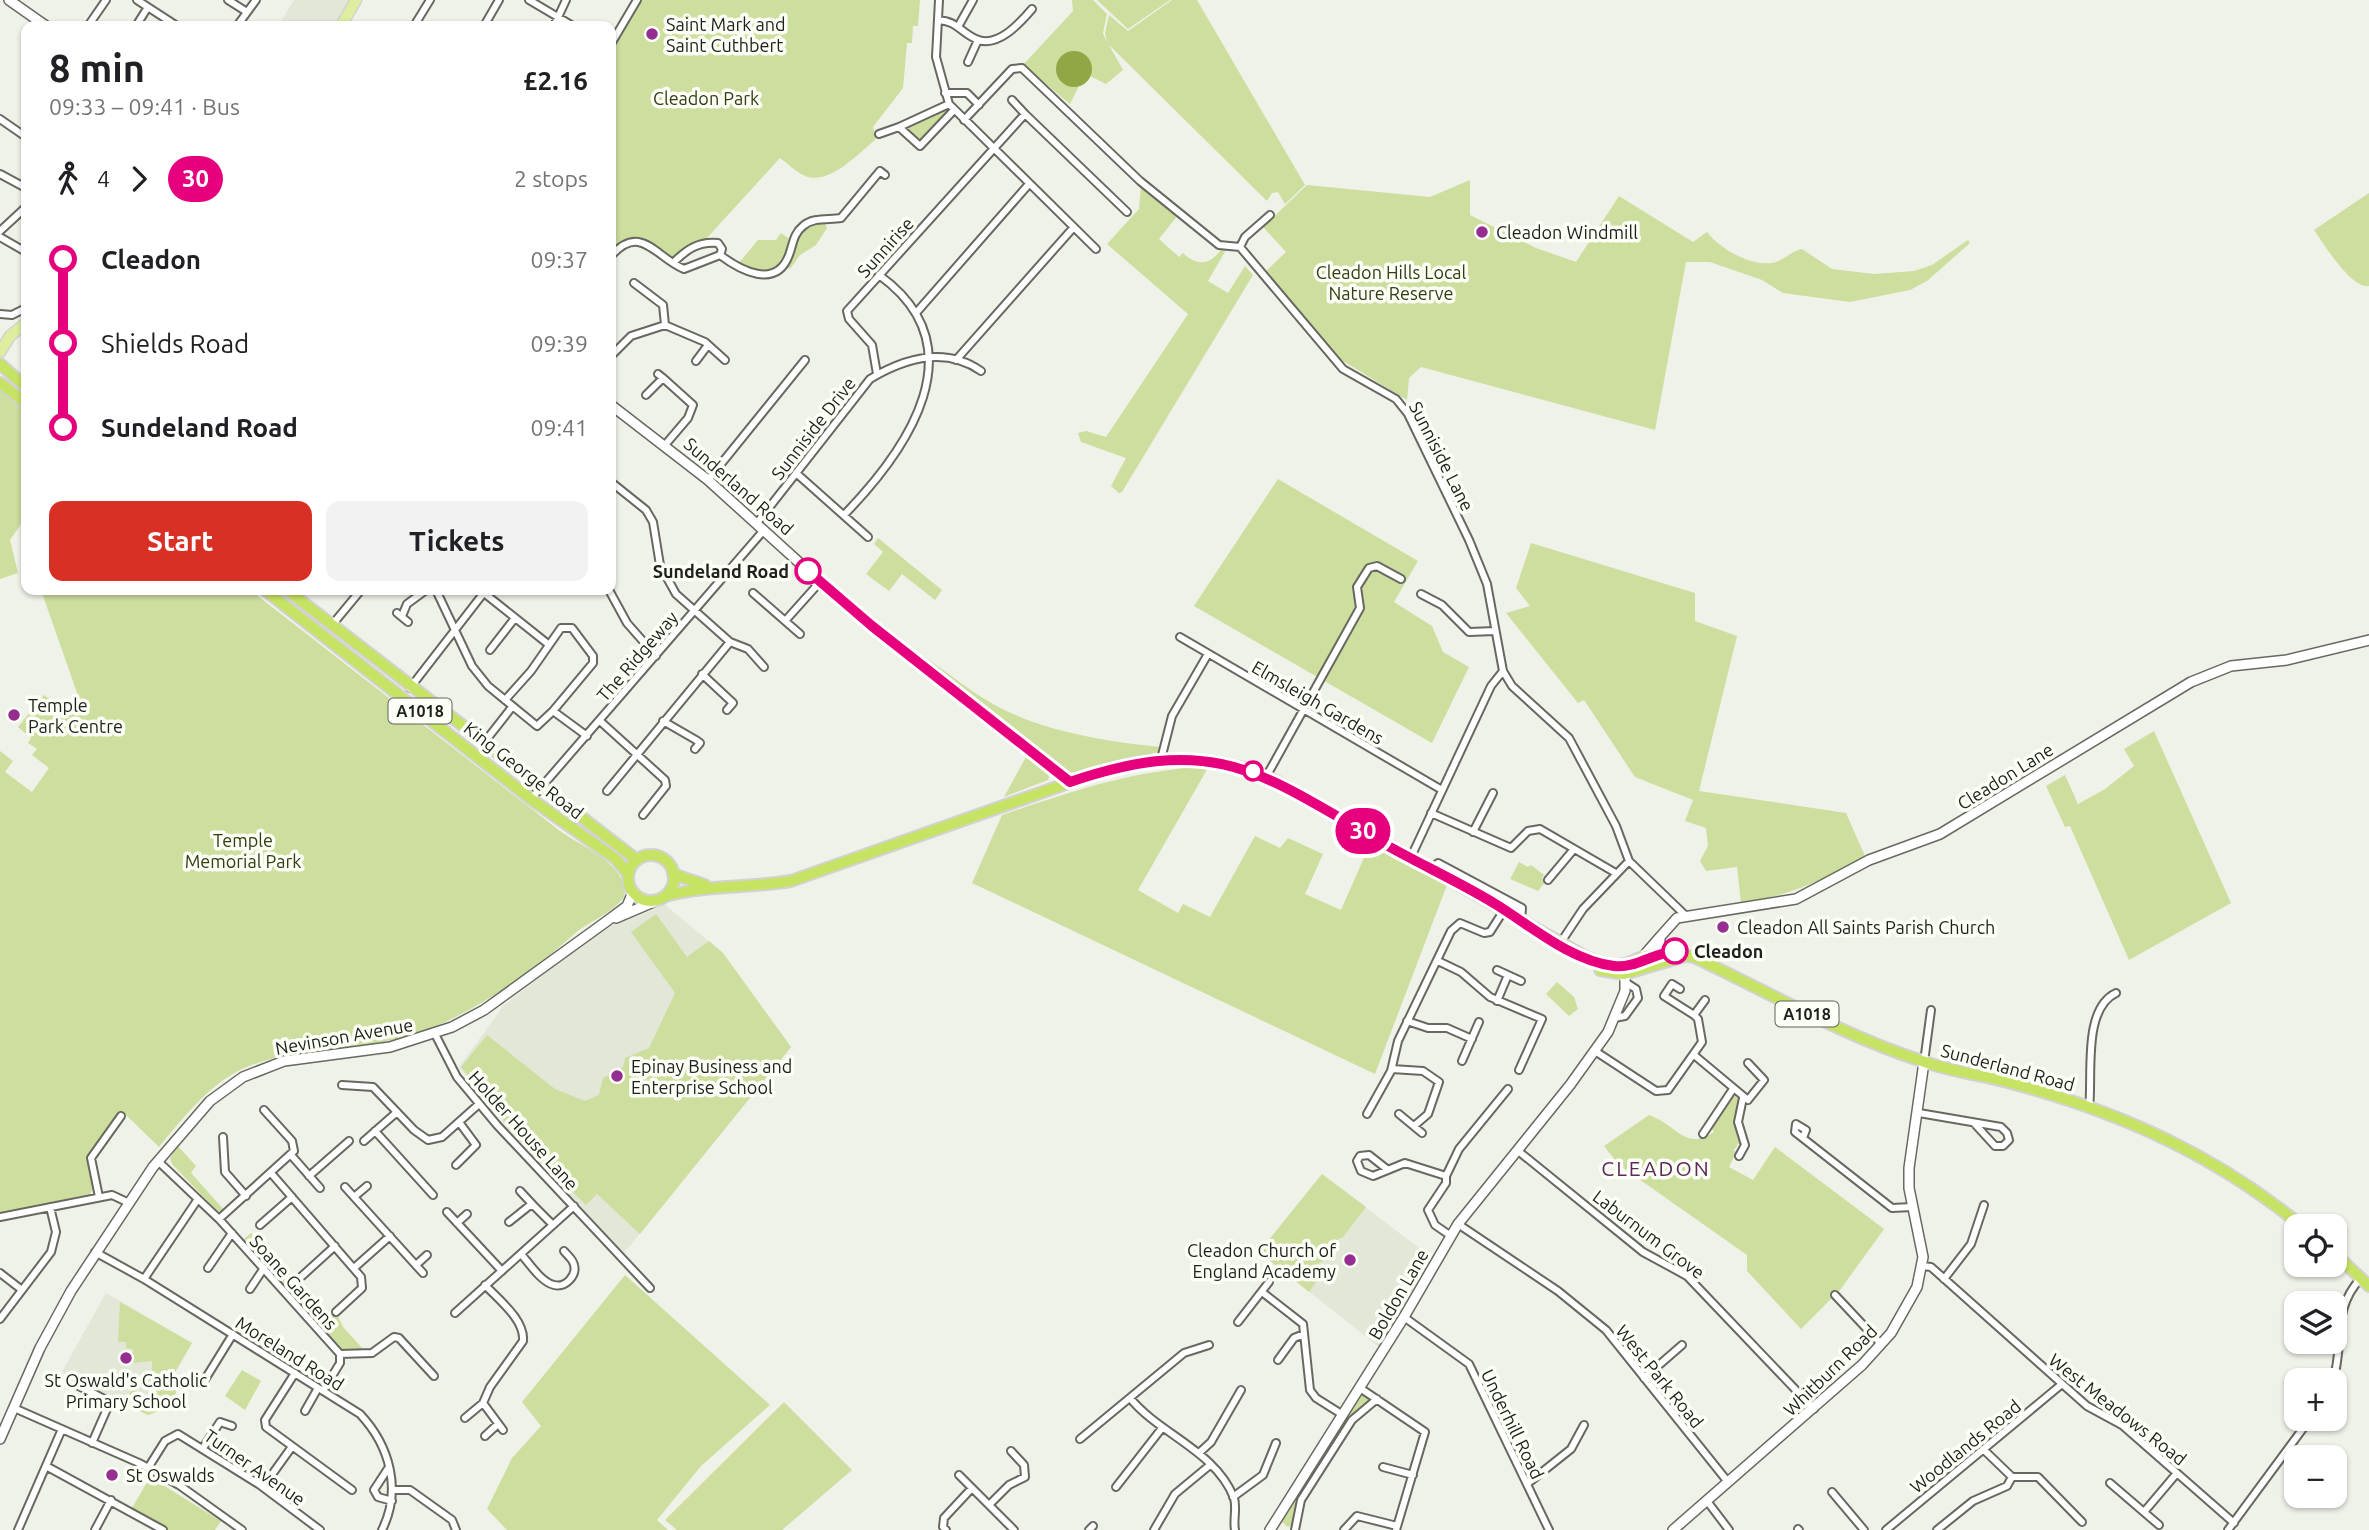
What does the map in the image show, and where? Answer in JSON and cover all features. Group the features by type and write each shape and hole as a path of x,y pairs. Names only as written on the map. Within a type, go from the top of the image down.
{"highway":[{"path":"0,364 21,383"},
{"path":"0,383 21,399"},
{"name":"King George Road","path":"271,595 531,799 616,859 628,874"},
{"path":"277,599 281,595"},
{"name":"King George Road","path":"292,595 637,860"},
{"path":"402,698 410,688"},
{"name":"A1018","path":"633,892 644,900 711,887 754,887 791,881 1105,770 1161,759 1217,762 1266,777 1504,909 1559,945 1625,974"},
{"name":"A1018","path":"637,860 652,855 659,857 666,861 673,874 711,887"},
{"path":"633,892 628,874 637,860"},
{"path":"661,898 672,886 673,874"},
{"name":"Sunderland Road","path":"1659,957 1676,951 1842,1031 1924,1062 2015,1084 2182,1144 2245,1183 2286,1214"},
{"name":"A1018","path":"1625,974 1659,957"},
{"name":"A1018","path":"1625,974 1640,960 1659,957"},
{"path":"2347,1265 2365,1282"}],"main road":[{"path":"344,21 356,0"},
{"path":"0,352 5,337 21,326"}],"street":[{"path":"9,0 39,21"},
{"path":"91,21 106,0"},
{"path":"137,0 169,21"},
{"path":"228,0 247,12"},
{"path":"241,21 256,0"},
{"path":"417,21 430,0"},
{"path":"487,21 499,0"},
{"path":"529,0 564,21"},
{"path":"557,21 566,0"},
{"path":"616,35 636,0"},
{"path":"939,0 936,57 951,107 1097,249"},
{"path":"959,25 973,0"},
{"path":"139,21 148,7"},
{"path":"938,20 959,25 978,40 1005,35 1032,9"},
{"path":"968,62 978,40"},
{"name":"Sunniside Lane","path":"964,120 1012,69 1022,68 1140,181 1219,244 1240,247 1343,369 1396,399 1408,414 1476,556 1487,584 1503,671 1512,686 1569,738 1616,826 1629,861 1685,915"},
{"path":"945,93 967,93 979,105"},
{"path":"1012,100 1127,212"},
{"path":"899,127 920,146 951,107"},
{"path":"878,134 951,107"},
{"name":"Sunnirise","path":"877,374 872,345 849,318 847,311 1025,114"},
{"path":"0,119 21,134"},
{"path":"720,255 748,272 771,274 784,267 802,226 816,219 841,218 880,171 886,175"},
{"path":"0,174 21,185"},
{"path":"916,313 1029,184"},
{"path":"0,231 21,212"},
{"path":"1240,247 1245,237 1270,215"},
{"path":"956,360 1073,228"},
{"path":"0,237 21,249"},
{"path":"616,250 638,241 648,244 673,264 684,269 695,267 720,255 722,248 718,243 706,242 682,254 673,264"},
{"path":"844,515 865,494 920,414 929,375 927,342 916,313 893,285 879,275"},
{"path":"634,283 663,305 665,325"},
{"path":"0,314 12,315 21,310"},
{"path":"616,351 631,336 665,325 708,345 725,360"},
{"path":"696,361 708,345"},
{"name":"Sunniside Drive","path":"760,527 796,473 857,393 877,374 893,365 928,357 970,363 981,371"},
{"path":"708,480 804,360"},
{"path":"646,395 661,376 692,405 688,418 666,445"},
{"name":"Sunderland Road","path":"616,409 708,480 820,582 1070,782"},
{"path":"796,473 868,537"},
{"path":"616,486 646,510 653,522 660,565 676,594 730,642 748,649 764,667"},
{"name":"The Ridgeway","path":"531,799 656,656 760,527"},
{"path":"1266,777 1360,608 1357,587 1373,566 1401,579"},
{"path":"785,621 820,582"},
{"path":"753,593 800,634"},
{"path":"1421,594 1442,604 1469,632 1495,631"},
{"path":"332,625 357,595"},
{"path":"408,622 399,615 407,604 419,595"},
{"path":"438,595 472,666 505,700 512,707 537,726 554,711 593,663 593,656 572,628 561,628 531,671 505,700"},
{"path":"410,688 482,595"},
{"path":"490,595 548,644"},
{"path":"612,595 626,623 656,656"},
{"path":"490,650 516,618"},
{"name":"Elmsleigh Gardens","path":"1180,638 1442,790"},
{"name":"Cleadon Lane","path":"1685,915 1770,905 1796,898 1869,860 1940,834 2191,682 2231,666 2287,660 2369,640"},
{"path":"607,791 730,642"},
{"path":"1161,759 1172,716 1208,653"},
{"path":"1410,859 1490,686 1503,671"},
{"path":"702,674 733,703 727,710"},
{"path":"610,694 617,700"},
{"path":"483,744 512,707"},
{"path":"554,711 587,736"},
{"path":"600,721 665,779 666,786 643,815"},
{"path":"663,721 696,740 700,744 695,749"},
{"path":"1473,832 1493,793"},
{"path":"1431,813 1511,848 1528,831 1540,829 1614,872"},
{"path":"1548,880 1574,849"},
{"path":"1559,945 1583,909 1614,872 1629,861"},
{"path":"1431,869 1438,863 1480,884 1522,908 1521,920"},
{"name":"Nevinson Avenue","path":"0,1439 40,1348 95,1252 127,1202 197,1113 243,1077 284,1061 390,1047 435,1034 484,1010 627,906 633,892"},
{"name":"Nevinson Avenue","path":"607,921 661,898"},
{"path":"1367,1114 1392,1069 1392,1056 1407,1021 1455,926 1460,923 1490,932 1504,909"},
{"path":"1640,960 1673,921 1685,915"},
{"path":"1659,957 1660,937"},
{"path":"1437,961 1461,972 1497,1001 1542,1019 1519,1070"},
{"path":"1497,970 1521,981"},
{"path":"1614,1018 1625,1016 1638,998 1636,989 1625,974"},
{"name":"Boldon Lane","path":"1272,1527 1404,1317 1458,1224 1595,1051 1614,1018 1625,991 1625,974"},
{"path":"1497,1001 1508,975"},
{"path":"1595,1051 1650,1088 1662,1092 1673,1086 1694,1055 1702,1037 1694,1015 1664,996 1672,984 1680,989"},
{"path":"2089,1109 2096,1014 2105,1000 2116,993"},
{"path":"1694,1015 1705,1000"},
{"path":"1924,1062 1931,1010"},
{"path":"1407,1021 1428,1028 1447,1028 1472,1039"},
{"path":"1462,1061 1479,1022"},
{"name":"Holder House Lane","path":"435,1034 457,1077 479,1104 650,1288"},
{"path":"1694,1055 1743,1098 1751,1100 1764,1080 1748,1063"},
{"name":"Whitburn Road","path":"1673,1530 1814,1409 1881,1344 1891,1333 1917,1287 1922,1266 1920,1235 1912,1207 1909,1168 1919,1113 1924,1062"},
{"path":"1392,1069 1423,1071 1439,1082 1428,1114 1414,1126"},
{"path":"342,1085 373,1087 428,1140 442,1137 479,1104"},
{"path":"1451,1236 1435,1225 1428,1210 1447,1183 1446,1175 1468,1137 1508,1089"},
{"path":"1706,1132 1733,1089"},
{"path":"1739,1152 1745,1141 1738,1116 1743,1098"},
{"path":"219,1219 291,1155 295,1145 264,1110"},
{"path":"365,1141 397,1112"},
{"path":"1919,1113 2001,1127 2009,1140 2003,1146 1995,1146 1974,1123"},
{"path":"1399,1114 1422,1133"},
{"path":"99,1197 90,1158 121,1116"},
{"path":"456,1165 476,1144 458,1122"},
{"path":"376,1131 433,1195"},
{"path":"223,1137 225,1172 246,1196"},
{"path":"1802,1138 1892,1208 1912,1207"},
{"path":"309,1176 349,1141"},
{"name":"Laburnum Grove","path":"1517,1150 1643,1252 1686,1276 1814,1409"},
{"path":"291,1155 320,1188"},
{"path":"1388,1170 1369,1155 1360,1156 1357,1161 1357,1166 1367,1175 1373,1176 1388,1170 1405,1163 1446,1175"},
{"name":"Soane Gardens","path":"159,1163 219,1219 340,1354 340,1363 305,1411"},
{"path":"271,1174 361,1277 362,1287 336,1312"},
{"path":"354,1197 367,1186"},
{"path":"345,1187 423,1273"},
{"path":"520,1191 553,1225"},
{"path":"0,1217 99,1197 118,1196 127,1202"},
{"path":"260,1225 292,1197"},
{"path":"144,1279 198,1199"},
{"path":"1944,1279 1971,1244 1984,1205"},
{"path":"509,1222 529,1206 534,1206"},
{"path":"455,1312 574,1206"},
{"path":"0,1319 55,1243 50,1207"},
{"path":"509,1209 515,1216"},
{"path":"447,1212 502,1271"},
{"path":"457,1223 467,1214"},
{"name":"West Park Road","path":"1458,1224 1558,1291 1606,1330 1728,1482"},
{"path":"208,1268 232,1233"},
{"path":"354,1268 390,1236"},
{"path":"302,1276 335,1246"},
{"path":"520,1254 549,1283 561,1286 574,1271 574,1265 564,1251"},
{"name":"Moreland Road","path":"95,1252 144,1279 321,1389 372,1426 389,1467 393,1490 382,1530"},
{"path":"416,1265 427,1255"},
{"name":"West Meadows Road","path":"1922,1266 1927,1265 1944,1279 2093,1411 2122,1425 2234,1523"},
{"path":"250,1289 264,1268"},
{"path":"0,1273 22,1290"},
{"path":"1238,1322 1269,1282"},
{"path":"2337,1368 2343,1307 2350,1290 2365,1282"},
{"path":"465,1418 484,1403 490,1387 523,1341 524,1334 518,1321 485,1285"},
{"path":"1262,1292 1301,1321 1310,1390 1316,1398 1343,1415"},
{"path":"1835,1296 1881,1344"},
{"path":"1245,1313 1253,1319"},
{"name":"Underhill Road","path":"1404,1317 1469,1364 1549,1530"},
{"path":"204,1381 233,1334"},
{"path":"1278,1360 1294,1338 1304,1334"},
{"path":"340,1354 372,1353 394,1337 399,1338 434,1376"},
{"path":"1080,1439 1184,1353 1209,1345"},
{"path":"1644,1378 1682,1345"},
{"path":"295,1373 265,1420 270,1433 352,1490"},
{"name":"Woodlands Road","path":"1886,1530 2062,1384"},
{"path":"1344,1530 1357,1516 1397,1528 1425,1432 1360,1388"},
{"path":"80,1389 110,1402 92,1443"},
{"path":"1199,1453 1211,1442 1241,1390"},
{"path":"1130,1398 1146,1418 1199,1453 1210,1465 1233,1497 1235,1530"},
{"path":"1295,1530 1301,1500 1352,1420 1377,1399"},
{"path":"484,1403 500,1427 485,1436"},
{"path":"14,1408 148,1468 242,1530"},
{"path":"203,1448 219,1419 232,1426"},
{"path":"1527,1484 1571,1449 1584,1425"},
{"path":"1116,1487 1162,1428"},
{"path":"18,1530 61,1429"},
{"path":"2228,1530 2301,1431"},
{"name":"Turner Avenue","path":"148,1468 170,1436 178,1434 263,1487 320,1530"},
{"path":"1233,1497 1263,1475 1276,1443"},
{"path":"263,1487 291,1448"},
{"path":"1983,1449 2012,1477 2038,1477 2082,1522"},
{"path":"989,1505 1009,1485 1025,1478 1024,1465 1010,1451"},
{"path":"1154,1530 1175,1494 1210,1465"},
{"path":"46,1466 111,1500 150,1527 163,1530"},
{"path":"389,1467 374,1490 378,1497 391,1501"},
{"path":"1383,1467 1413,1475"},
{"path":"2144,1512 2177,1473"},
{"path":"960,1475 1014,1530"},
{"path":"1937,1530 1973,1501 2007,1486 2012,1477"},
{"path":"2110,1483 2159,1525"},
{"path":"946,1530 942,1522 944,1518 972,1488"},
{"path":"393,1490 410,1490 452,1520 456,1530"},
{"path":"1832,1492 1864,1530"},
{"path":"95,1530 111,1500"},
{"path":"1707,1501 1729,1530"},
{"path":"1272,1527 1283,1530"}],"shaded area":[{"path":"294,0 353,0 340,21 281,21"},
{"path":"1074,51 1087,56 1092,69 1087,82 1074,87 1061,82 1056,69 1061,56"},
{"name":"Epinay Business and Enterprise School","path":"665,905 723,953 791,1047 624,1253 518,1142 459,1067 504,1005 604,928"},
{"name":"Cleadon Church of England Academy","path":"1322,1174 1432,1258 1379,1347 1259,1252"},
{"name":"St Oswald's Catholic Primary School","path":"106,1293 192,1343 174,1374 176,1393 166,1408 148,1415 62,1372"}],"green space":[{"name":"Cleadon Park","path":"639,0 920,0 918,26 913,26 912,43 907,43 903,88 873,127 876,139 852,160 822,177 803,175 780,158 706,239 694,244 673,260 642,241 626,241 616,248 616,43"},
{"path":"1072,0 1093,0 1107,14 1103,33 1107,43 1105,33 1109,15 1128,31 1172,0 1197,0 1305,185 1285,204 1278,192 1272,193 1267,201 1109,45 1123,70 1106,84 1090,76 1091,67 1067,86 1079,86 1070,104 1023,65 1073,11"},
{"path":"1097,0 1170,0 1128,29"},
{"path":"947,107 948,111 920,143 907,130 907,126"},
{"name":"Cleadon Hills Local Nature Reserve","path":"1470,180 1470,215 1536,248 1576,262 1619,196 1693,242 1707,232 1736,255 1754,262 1776,262 1802,249 1832,269 1874,274 1914,271 1932,265 1968,240 1970,243 1927,281 1910,290 1850,302 1783,293 1762,280 1710,262 1686,262 1655,430 1421,367 1409,378 1407,400 1335,356 1265,272 1286,252 1263,227 1307,185 1430,197"},
{"path":"1141,186 1178,215 1159,239 1179,257 1183,253 1194,261 1204,262 1213,258 1222,248 1226,250 1208,281 1228,293 1245,266 1253,275 1119,493 1111,486 1126,458 1081,442 1078,433 1086,431 1106,437 1188,314 1107,244 1139,209"},
{"path":"2369,193 2369,286 2362,285 2346,273 2314,230"},
{"path":"815,222 825,223 827,228 816,245 800,255 790,269 787,265 800,232"},
{"path":"781,233 791,240 778,264 765,271 758,271 739,263 758,240 776,240"},
{"path":"0,389 21,407 21,524 10,540 18,573 0,579"},
{"path":"1278,479 1418,561 1394,602 1432,626 1443,652 1469,667 1432,743 1194,606"},
{"path":"878,538 942,590 935,600 902,574 889,591 866,574 883,552 874,544"},
{"path":"1531,543 1695,593 1695,621 1737,636 1699,791 1846,813 1865,856 1806,886 1741,903 1737,867 1706,871 1700,861 1708,846 1706,828 1685,821 1693,800 1635,777 1584,700 1578,703 1506,613 1530,606 1516,588"},
{"name":"Temple Memorial Park","path":"43,595 256,595 560,831 612,866 620,875 624,897 518,979 454,1018 432,1028 371,1044 289,1055 249,1066 235,1073 210,1090 159,1147 123,1112 95,1146 90,1163 93,1189 90,1194 0,1214 0,751 13,761 5,772 32,792 49,768 32,755 37,749 28,743 31,738 18,727 44,695 68,712 83,710"},
{"path":"926,658 980,696 1028,720 1094,738 1160,747 1159,752 1071,773 982,706"},
{"path":"2154,731 2231,903 2129,960 2070,826 2065,827 2046,786 2065,775 2078,804 2105,789 2134,766 2124,749"},
{"path":"1027,755 1050,772 1048,780 1004,797"},
{"path":"1209,766 1138,890 1178,913 1183,904 1210,917 1255,836 1280,848 1288,838 1323,854 1305,894 1341,910 1370,844 1447,885 1375,1074 972,883 1002,815 1128,777"},
{"path":"1519,862 1528,867 1531,865 1544,875 1542,878 1546,881 1538,891 1510,879"},
{"name":"Epinay Business and Enterprise School","path":"656,914 687,957 709,941 723,953 791,1047 640,1234 597,1194 586,1205 516,1136 461,1067 487,1035 555,1089 585,1101 599,1095 603,1078 623,1067 625,1058 649,1048 675,993 631,932"},
{"path":"1557,982 1574,997 1578,1009 1569,1016 1546,994"},
{"path":"1732,1094 1739,1099 1734,1125 1742,1144 1738,1144 1734,1150 1736,1153 1729,1167 1753,1180 1775,1147 1884,1229 1840,1290 1801,1329 1747,1271 1747,1255 1619,1165 1604,1146 1649,1115 1688,1138 1704,1137 1714,1132 1711,1127"},
{"path":"178,1146 196,1166 191,1173 225,1211 217,1211 172,1164 170,1158"},
{"path":"1322,1174 1366,1207 1343,1237 1331,1243 1330,1258 1317,1264 1321,1275 1309,1292 1259,1252"},
{"path":"251,1233 288,1272 280,1279 243,1240"},
{"path":"290,1273 326,1314 337,1314 343,1327 363,1349 340,1349 282,1281"},
{"path":"625,1275 770,1405 701,1466 657,1520 668,1530 507,1530 487,1509 512,1458 541,1426 522,1402"},
{"path":"120,1302 192,1343 174,1374 176,1393 166,1408 148,1415 127,1405 131,1389 152,1398 158,1386 156,1372 152,1371 152,1361 132,1363 133,1349 126,1348 126,1342 118,1342"},
{"path":"242,1370 261,1381 245,1410 225,1396"},
{"path":"1360,1394 1370,1397 1371,1401 1353,1414 1296,1503 1293,1525 1288,1527 1282,1522 1283,1518"},
{"path":"784,1402 852,1470 782,1530 677,1530 665,1520"},
{"path":"150,1477 221,1521 215,1530 168,1530 132,1508"}],"bus line":[{"name":"30","path":"808,571 872,626 1070,782 1139,761 1161,759 1217,762 1244,768 1278,782 1410,859 1485,898 1559,945 1586,957 1616,967 1675,951"}],"place":[{"name":"Saint Mark and Saint Cuthbert","path":"652,34"},
{"name":"Cleadon Windmill","path":"1482,232"},
{"name":"Sundeland Road","path":"808,571"},
{"name":"Temple Park Centre","path":"14,715"},
{"name":"Cleadon All Saints Parish Church","path":"1723,927"},
{"name":"Cleadon","path":"1675,951"},
{"name":"Epinay Business and Enterprise School","path":"617,1076"},
{"name":"Cleadon Church of England Academy","path":"1350,1260"},
{"name":"St Oswald's Catholic Primary School","path":"126,1358"},
{"name":"St Oswalds","path":"112,1475"}],"district":[{"name":"CLEADON","path":"1656,1168"}]}
